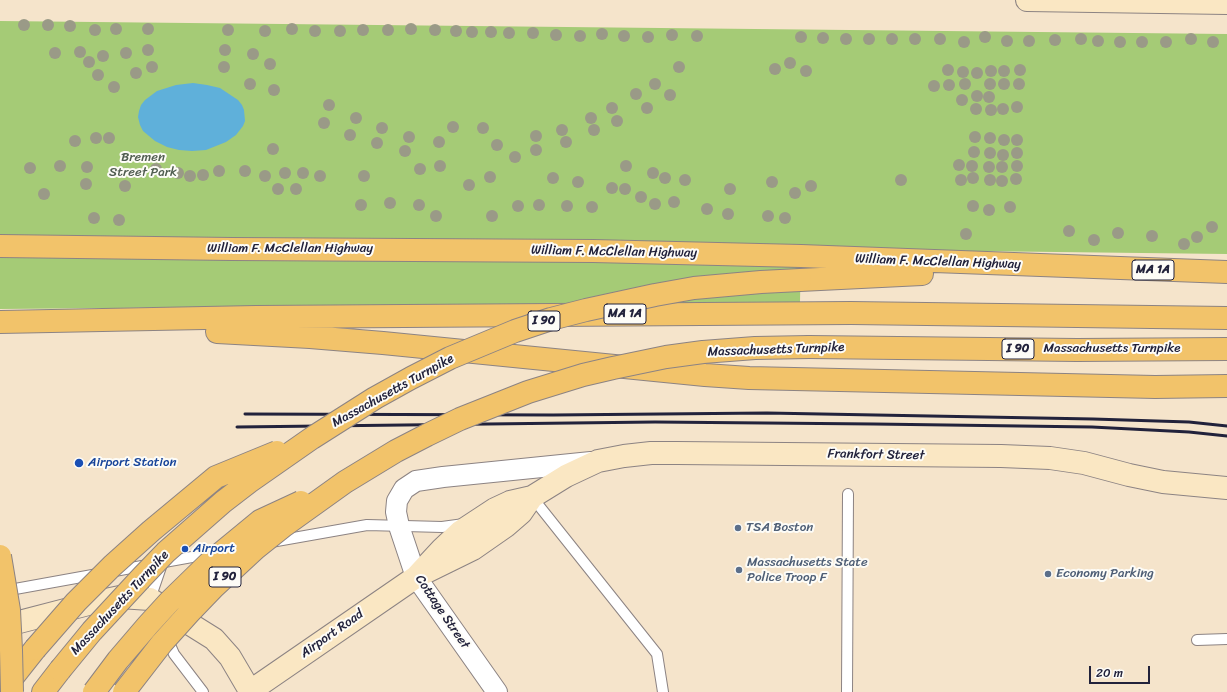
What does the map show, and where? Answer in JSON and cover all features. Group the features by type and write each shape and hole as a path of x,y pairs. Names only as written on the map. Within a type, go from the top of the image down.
{"highway":[{"name":"William F. McClellan Highway","path":"0,246 586,251 800,256 1227,272"},
{"name":"Massachusetts Turnpike","path":"43,692 117,603 166,552 229,498 249,482 312,438 375,398 450,358 516,331 552,319 621,302 694,288 761,282 1079,267"},
{"name":"MA 1A","path":"0,322 256,317 843,313 1227,318"},
{"path":"23,321 84,330 177,330 310,337 734,377 801,380 1227,386"},
{"name":"Massachusetts Turnpike","path":"124,692 162,643 219,583 275,533 313,504 345,482 396,451 460,419 509,399 557,383 613,368 691,353 755,348 809,347 1050,350 1227,349"},
{"path":"1,692 35,649 76,602 112,566 151,531 216,477 312,438"},
{"path":"94,692 124,652 169,602 236,540 260,521 345,482"},
{"path":"0,556 9,610 12,692"}],"main road":[{"path":"1028,0 1227,3"},
{"name":"Frankfort Street","path":"416,577 460,532 495,508 510,502 532,497 566,476 598,461 651,453 1001,456 1050,458 1084,463 1163,482 1227,488"},
{"name":"Frankfort Street","path":"416,577 473,549 506,526 521,513 532,497"},
{"name":"Airport Road","path":"250,692 416,577"},
{"path":"0,626 120,597 150,599 214,640 230,656 250,692"}],"street":[{"name":"Cottage Street","path":"497,692 416,577 399,526 396,512 397,501 404,489 416,481 598,461"}],"lane":[{"path":"847,692 848,494"},
{"path":"532,497 657,654 663,692"},
{"path":"0,592 367,525 442,527 475,523"},
{"path":"163,562 150,599 174,654 203,692"},
{"path":"1197,640 1227,640"}],"green space":[{"name":"Bremen Street Park","path":"0,21 1227,34 1227,254 801,249 800,302 0,309"}],"water":[{"path":"193,83 220,88 238,100 244,110 245,121 243,126 236,135 226,142 206,150 179,150 167,147 155,141 143,131 140,125 138,117 141,105 157,91 176,85"}],"railway":[{"path":"245,414 553,415 767,413 1093,419 1189,422 1227,426"},
{"path":"237,427 655,422 1092,427 1189,432 1227,436"}],"place":[{"name":"Airport Station","path":"79,463"},
{"name":"TSA Boston","path":"738,528"},
{"name":"Airport","path":"185,549"},
{"name":"Massachusetts State Police Troop F","path":"739,570"},
{"name":"Economy Parking","path":"1048,574"}]}
